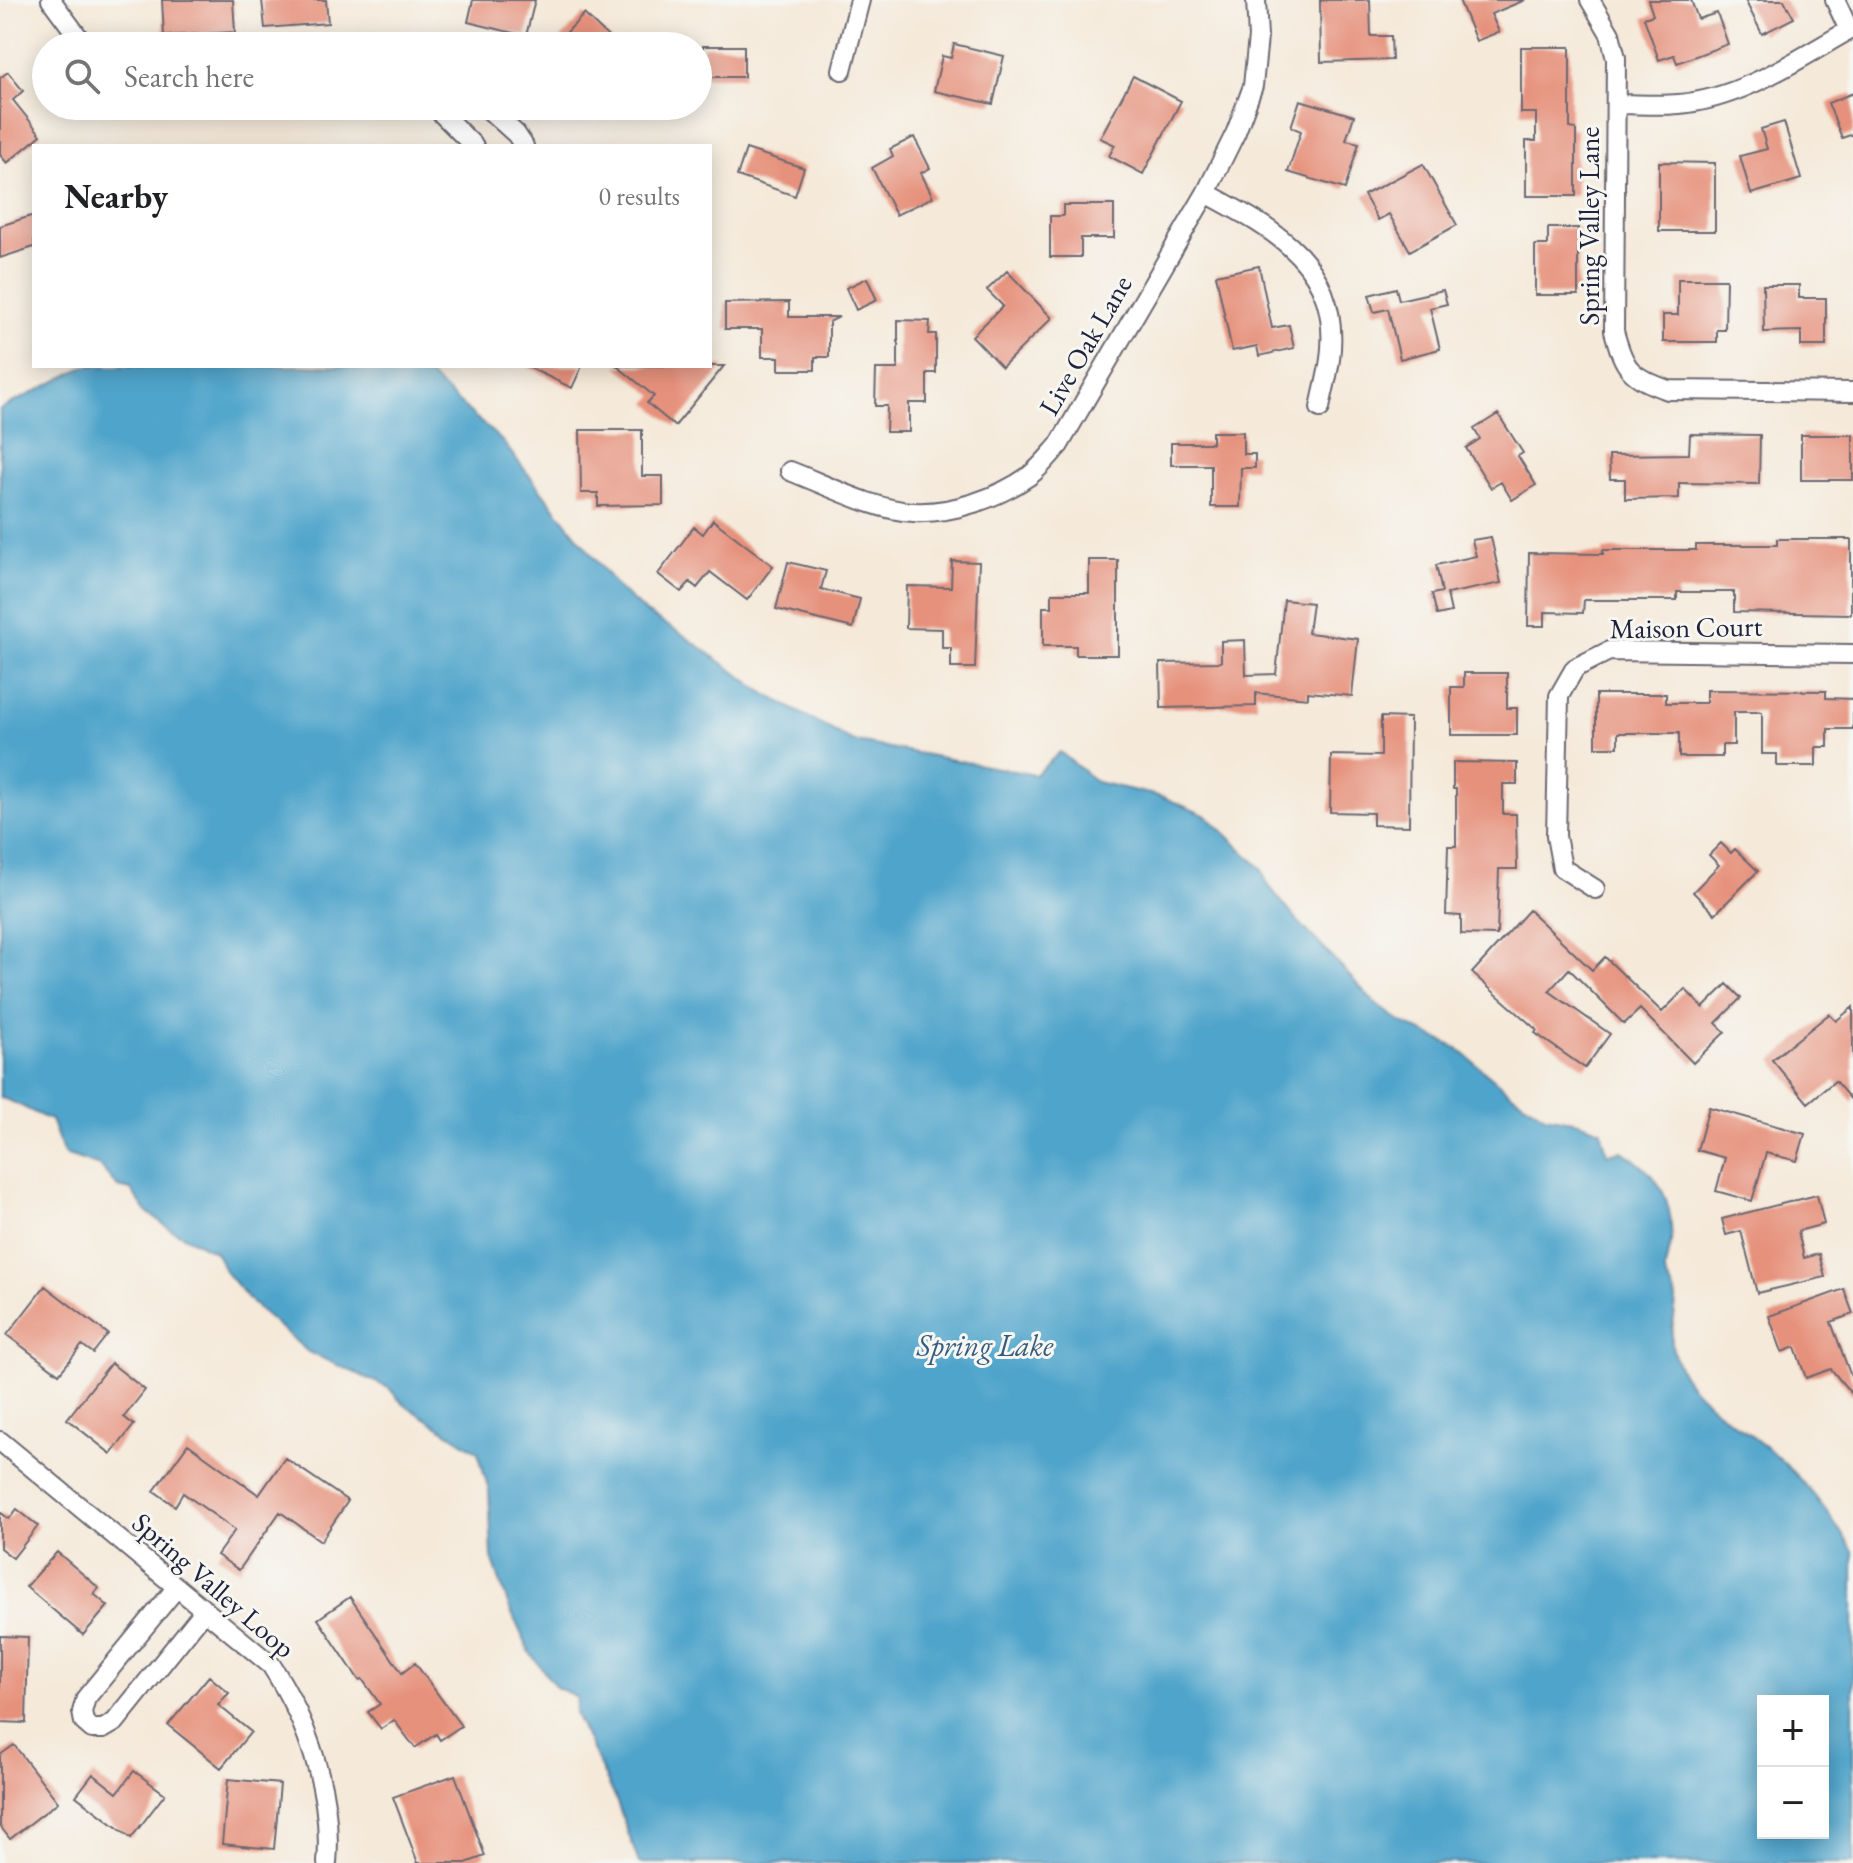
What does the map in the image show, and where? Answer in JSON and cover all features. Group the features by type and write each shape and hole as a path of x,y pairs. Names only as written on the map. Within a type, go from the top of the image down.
{"street":[{"path":"51,0 75,32"},
{"path":"842,70 860,0"},
{"name":"Live Oak Lane","path":"790,471 882,506 912,512 948,509 993,496 1031,475 1059,445 1206,193 1236,132 1253,86 1258,37 1256,0"},
{"name":"Spring Valley Lane","path":"1590,0 1610,34 1616,58 1614,331 1621,359 1640,381 1668,390 1853,392"},
{"path":"1617,104 1680,104 1722,96 1760,80 1851,29 1835,0"},
{"path":"448,120 472,144"},
{"path":"500,120 523,144"},
{"path":"1206,193 1260,222 1302,255 1322,287 1331,319 1330,358 1320,408"},
{"name":"Maison Court","path":"1595,889 1562,868 1556,836 1559,696 1575,668 1609,651 1853,654"},
{"name":"Spring Valley Loop","path":"0,1441 271,1665 290,1694 318,1773 327,1817 327,1863"},
{"path":"177,1587 86,1698 82,1712 84,1722 92,1729 103,1729 115,1722 205,1610"}],"water":[{"name":"Spring Lake","path":"82,368 420,368 502,441 619,589 646,613 682,634 767,695 852,741 1035,775 1060,752 1097,782 1163,797 1207,816 1261,868 1268,885 1294,917 1376,1004 1401,1022 1457,1048 1509,1092 1545,1116 1579,1122 1601,1130 1607,1154 1622,1151 1654,1178 1670,1212 1671,1246 1665,1268 1676,1300 1672,1343 1681,1371 1698,1394 1795,1474 1826,1511 1853,1551 1853,1863 639,1863 615,1797 575,1714 577,1697 556,1687 530,1653 509,1607 492,1558 489,1491 478,1452 402,1403 389,1388 308,1352 252,1303 227,1274 215,1252 170,1229 147,1212 131,1190 118,1187 100,1166 64,1154 51,1120 0,1098 0,409"}],"building":[{"path":"162,0 233,0 235,32 164,32"},
{"path":"262,0 326,0 328,23 265,28"},
{"path":"473,0 535,0 527,32 509,32 468,22"},
{"path":"1320,0 1370,0 1371,36 1391,36 1392,60 1321,62"},
{"path":"1459,0 1525,0 1491,14 1499,32 1476,41"},
{"path":"1648,0 1691,0 1698,19 1717,13 1728,44 1677,63 1674,55 1659,60 1644,18 1653,15"},
{"path":"1745,0 1784,0 1794,18 1762,34"},
{"path":"584,14 603,32 567,32"},
{"path":"954,44 1004,56 993,104 934,91 942,56 951,58"},
{"path":"712,46 744,46 744,77 712,77"},
{"path":"1521,47 1570,47 1570,128 1576,129 1576,196 1526,196 1526,141 1536,141 1536,113 1521,113"},
{"path":"8,72 23,91 13,100 41,135 7,163 0,155 0,78"},
{"path":"1133,76 1181,101 1143,174 1109,156 1115,145 1100,138"},
{"path":"1853,93 1853,134 1842,138 1828,103"},
{"path":"1300,100 1354,116 1346,140 1359,143 1345,189 1288,172 1301,131 1291,127"},
{"path":"1784,122 1801,179 1751,194 1740,156 1767,149 1761,129"},
{"path":"914,137 930,168 921,173 933,197 896,215 872,168 893,156 890,149"},
{"path":"746,149 804,168 795,196 737,176"},
{"path":"1659,162 1715,163 1715,231 1659,231"},
{"path":"1423,164 1457,225 1410,251 1389,214 1378,220 1364,195"},
{"path":"1063,205 1114,205 1114,238 1081,238 1081,257 1050,257 1050,216 1063,216"},
{"path":"32,216 32,248 0,258 0,226"},
{"path":"1548,228 1578,228 1578,295 1535,295 1535,245 1548,245"},
{"path":"1259,266 1272,328 1289,325 1294,348 1259,356 1257,346 1232,351 1216,275"},
{"path":"1007,271 1052,318 1002,367 972,336 1003,306 987,290"},
{"path":"867,278 877,300 856,310 846,288"},
{"path":"1678,279 1726,279 1725,330 1717,330 1717,342 1663,342 1663,315 1678,315"},
{"path":"1763,285 1799,285 1799,298 1826,298 1826,346 1801,346 1801,331 1764,332"},
{"path":"1396,288 1399,300 1443,290 1447,304 1430,308 1440,349 1400,359 1388,309 1374,312 1369,295"},
{"path":"789,302 789,317 839,317 829,322 829,357 815,357 815,370 779,370 779,357 762,357 762,329 725,329 725,303"},
{"path":"898,320 930,321 929,334 936,334 936,373 927,373 927,403 909,403 909,432 886,432 887,406 875,406 876,369 898,369"},
{"path":"724,366 675,426 647,403 654,396 619,368"},
{"path":"530,368 581,368 572,388"},
{"path":"1498,414 1523,453 1518,456 1536,485 1512,500 1501,482 1491,488 1466,448 1480,439 1474,429"},
{"path":"580,430 642,430 642,476 663,476 663,505 598,506 598,493 581,493"},
{"path":"1212,432 1243,432 1243,454 1255,454 1255,468 1241,468 1240,507 1211,507 1211,465 1171,465 1171,443 1212,443"},
{"path":"1690,434 1760,435 1759,484 1679,483 1679,498 1625,499 1625,479 1610,479 1609,455 1689,454"},
{"path":"1801,435 1853,435 1853,480 1801,480"},
{"path":"713,520 773,566 747,600 710,572 697,588 690,582 681,592 658,574 694,527 703,534"},
{"path":"1491,537 1501,583 1447,594 1451,612 1437,615 1432,594 1442,592 1436,565 1476,556 1472,540"},
{"path":"1777,539 1851,539 1851,614 1734,612 1734,592 1677,592 1677,600 1584,600 1583,613 1545,612 1545,626 1528,626 1529,553 1696,550 1696,545 1777,545"},
{"path":"1089,560 1118,560 1118,655 1076,655 1076,646 1043,646 1043,607 1052,607 1052,593 1089,593"},
{"path":"952,561 979,562 975,668 951,668 951,648 942,648 942,629 906,628 907,586 951,587"},
{"path":"788,562 826,571 821,589 860,599 853,628 776,609"},
{"path":"1284,600 1312,603 1308,633 1358,639 1352,696 1308,692 1308,698 1256,693 1256,706 1161,708 1160,663 1221,662 1221,641 1245,640 1246,675 1276,674"},
{"path":"1464,673 1507,673 1507,708 1517,708 1517,735 1451,735 1451,687 1464,687"},
{"path":"1706,690 1826,691 1826,698 1853,699 1853,729 1828,729 1828,747 1816,747 1816,766 1777,766 1777,754 1762,754 1762,712 1734,712 1734,745 1722,745 1722,757 1679,757 1679,733 1618,733 1618,747 1596,747 1596,694 1666,694 1666,703 1706,703"},
{"path":"1381,717 1410,718 1409,826 1373,825 1373,813 1330,812 1331,755 1381,756"},
{"path":"1453,762 1517,763 1517,784 1503,784 1503,814 1516,814 1517,869 1499,869 1497,935 1461,934 1461,916 1446,915 1448,846 1456,846"},
{"path":"1721,843 1731,853 1735,849 1758,871 1715,914 1693,892 1719,865 1709,855"},
{"path":"1529,910 1592,970 1605,957 1662,1012 1685,989 1703,1008 1727,984 1741,998 1716,1023 1725,1032 1693,1063 1640,1009 1624,1024 1569,969 1549,991 1610,1034 1585,1068 1535,1033 1537,1030 1472,973"},
{"path":"1853,1007 1853,1102 1835,1081 1808,1103 1772,1060 1829,1014 1836,1021"},
{"path":"1709,1107 1805,1134 1797,1161 1766,1153 1752,1201 1716,1191 1725,1158 1697,1150"},
{"path":"1817,1195 1824,1224 1798,1231 1804,1258 1819,1254 1825,1277 1757,1293 1741,1231 1726,1235 1722,1219"},
{"path":"45,1286 108,1334 93,1353 82,1345 59,1374 7,1335"},
{"path":"1844,1289 1853,1314 1831,1322 1853,1382 1853,1396 1831,1369 1806,1378 1795,1347 1782,1352 1769,1316"},
{"path":"111,1363 145,1390 124,1417 134,1425 111,1454 67,1419"},
{"path":"188,1444 259,1495 285,1458 348,1501 321,1541 280,1512 239,1570 217,1555 235,1530 183,1493 175,1506 154,1491"},
{"path":"17,1509 38,1526 13,1558 0,1548 0,1512 9,1519"},
{"path":"57,1552 99,1588 94,1594 108,1606 83,1635 26,1587"},
{"path":"350,1597 402,1673 415,1663 461,1726 440,1740 436,1734 415,1748 394,1720 381,1729 368,1712 380,1704 362,1679 359,1680 318,1619"},
{"path":"0,1636 28,1637 26,1723 0,1722"},
{"path":"209,1676 229,1693 218,1705 251,1732 221,1768 168,1725"},
{"path":"14,1745 58,1802 10,1839 0,1826 0,1755"},
{"path":"134,1771 165,1794 131,1838 76,1796 93,1774 117,1793"},
{"path":"455,1775 485,1856 466,1863 418,1863 393,1797"},
{"path":"228,1779 280,1784 274,1849 222,1844"}]}
